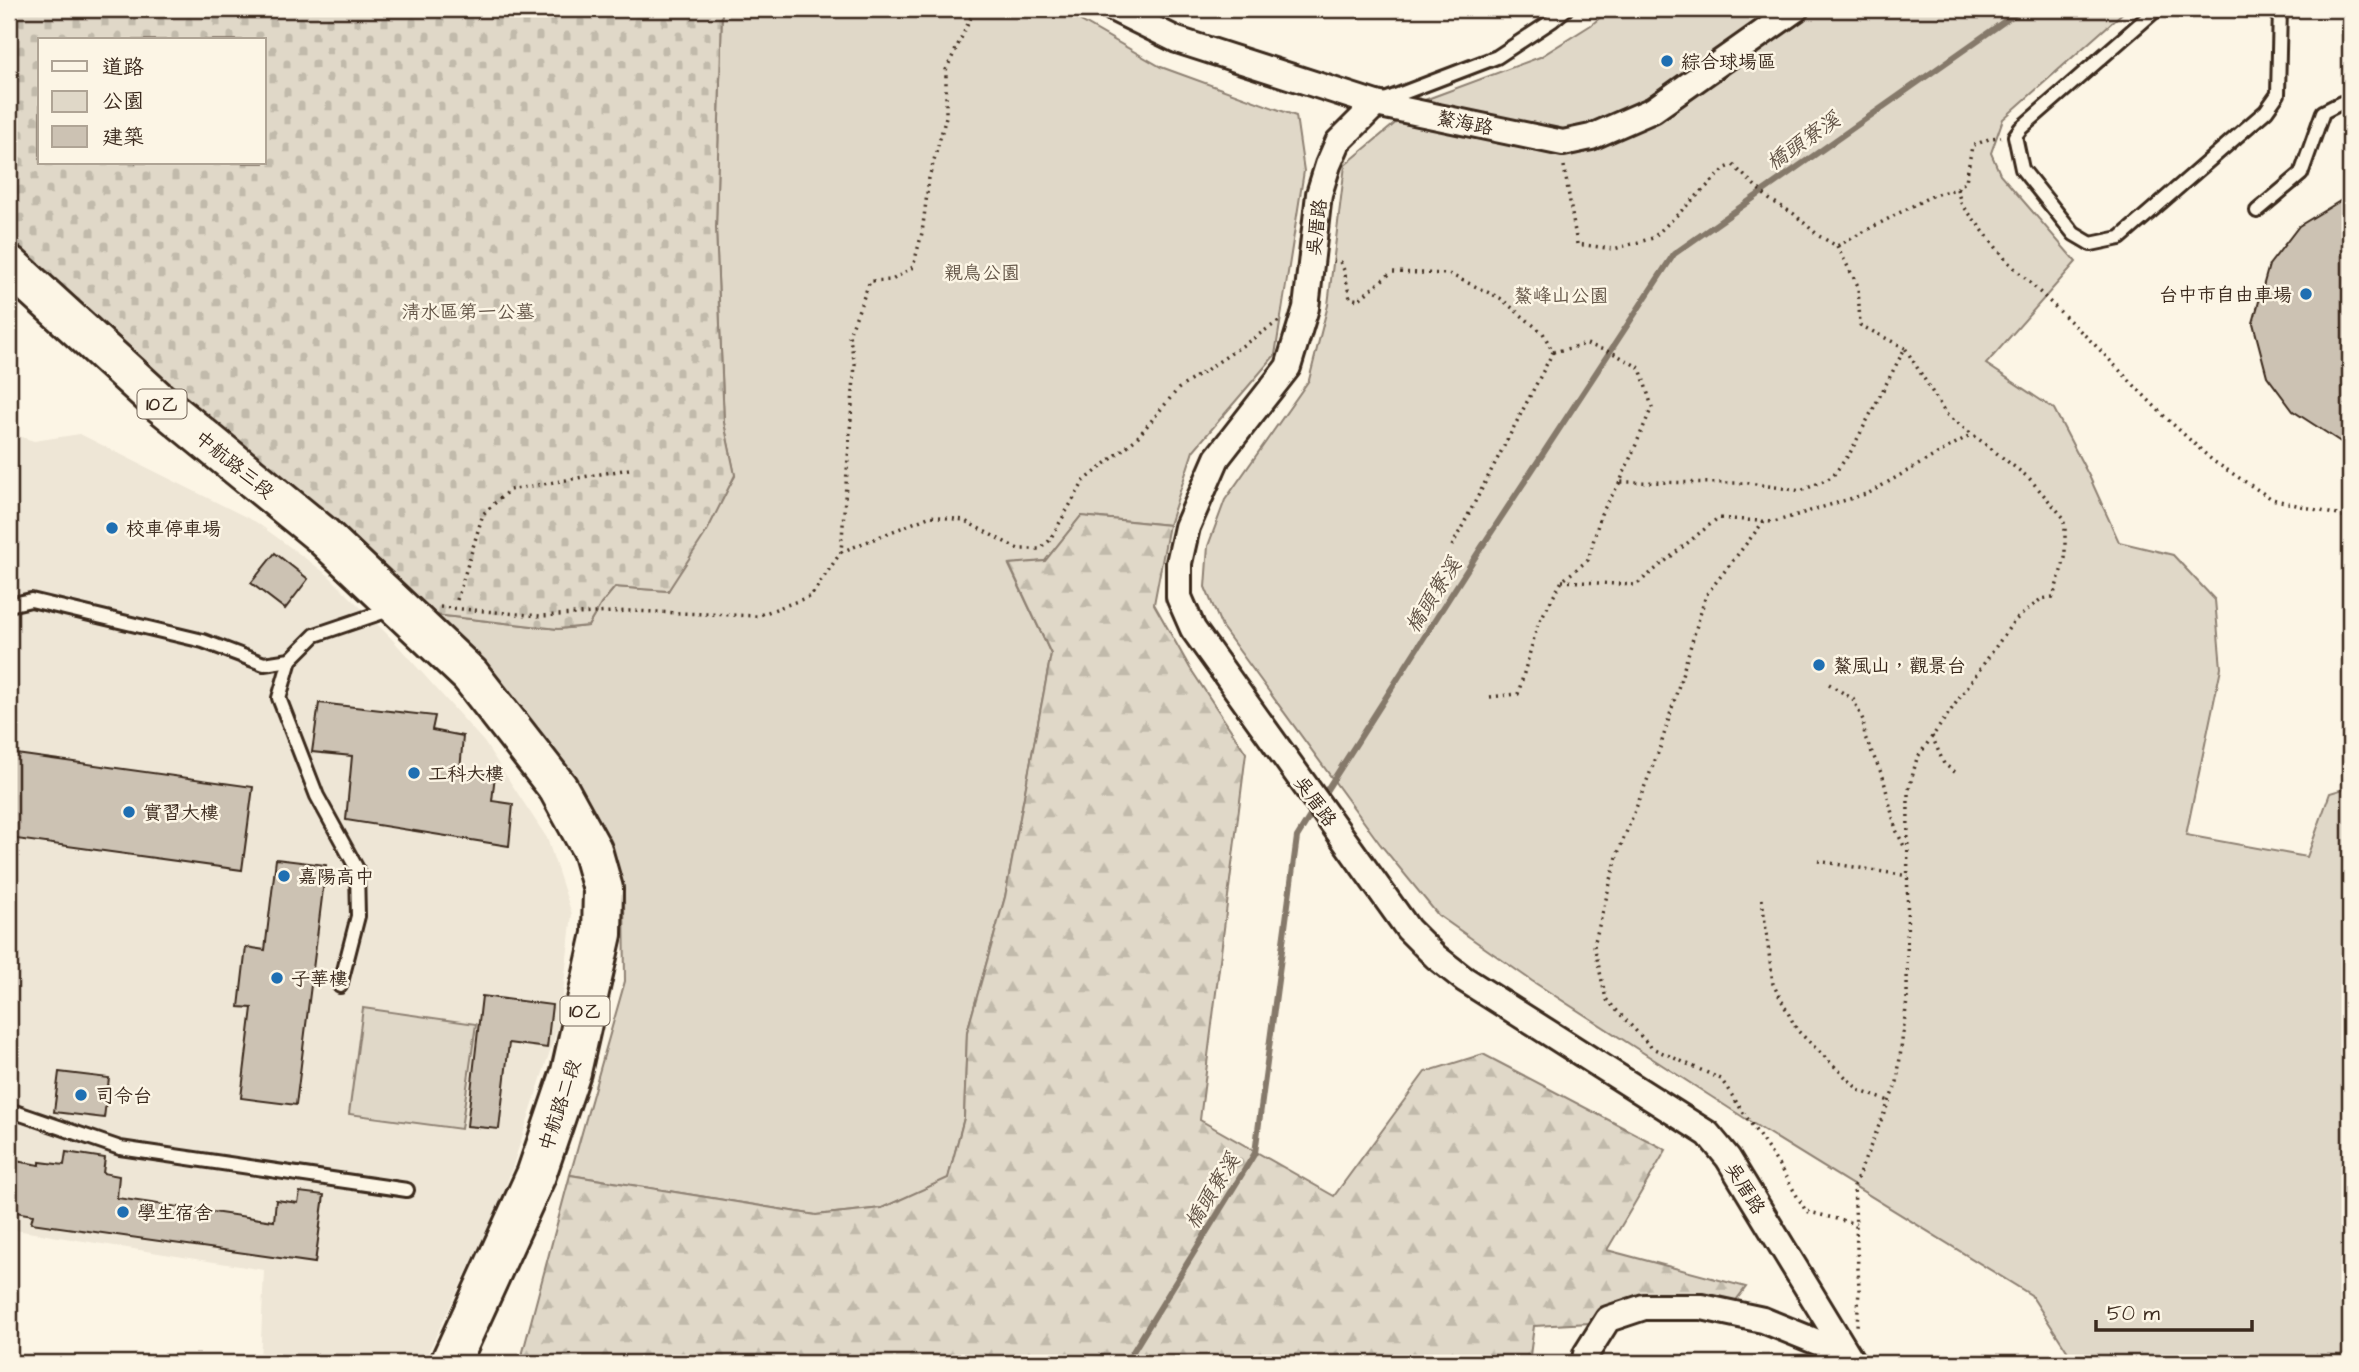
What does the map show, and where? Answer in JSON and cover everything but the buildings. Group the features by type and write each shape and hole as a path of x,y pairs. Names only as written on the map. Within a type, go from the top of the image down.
{"main road":[{"name":"中航路三段","path":"9,265 158,401 321,535 399,606"},
{"name":"中航路二段","path":"399,606 470,675 558,788 592,850 603,889 602,934 571,1072 536,1175 450,1363"}],"street":[{"name":"鰲海路","path":"1114,9 1177,40 1376,104 1563,143 1591,137 1653,110 1796,9"},
{"name":"吳厝路","path":"1376,104 1338,142 1328,165 1319,194 1306,308 1288,367 1217,458 1187,527 1179,563 1179,597 1193,629 1408,929 1436,957 1464,979 1708,1134 1734,1167 1852,1351"},
{"path":"1584,1363 1586,1354 1608,1319 1644,1307 1702,1307 1763,1320 1852,1351"}],"lane":[{"path":"1376,104 1497,57 1566,9"},
{"path":"2157,9 2015,136 2022,169 2074,234 2091,244 2120,238 2266,111 2278,94 2280,9"},
{"path":"2257,211 2301,174 2323,112 2341,103 2350,103"},
{"path":"9,605 31,600 203,641 264,664 290,660"},
{"path":"340,986 358,916 358,869 317,796 279,698 290,660 315,635 399,606"},
{"path":"9,1110 120,1148 407,1191"}],"path":[{"path":"399,606 443,607 540,616 630,611 757,616 810,596 841,552 855,364 849,335 870,281 892,280 913,267 922,233 929,178 946,117 946,70 975,9"},
{"path":"1837,246 1933,195 1957,189 1966,181 1972,146 1991,138 2015,136"},
{"path":"1563,143 1565,182 1577,244 1614,249 1653,238 1726,168 1733,165 1769,199 1837,246 1858,286 1860,325 1905,348 1946,414 2029,478 2063,517 2065,558 2053,597 2041,599 2014,621 1917,758 1908,793 1907,1000 1897,1082 1854,1186 1859,1289 1852,1351"},
{"path":"1957,189 1961,203 2006,260 2213,461 2272,499 2350,518"},
{"path":"1325,266 1335,260 1340,262 1350,298 1358,300 1392,272 1450,274 1500,298 1544,333 1553,352"},
{"path":"841,552 930,516 963,520 1018,549 1040,549 1049,541 1084,481 1136,439 1178,389 1280,321 1306,308"},
{"path":"1452,546 1553,352 1587,344 1615,354 1640,368 1652,407 1620,482 1601,514 1588,560 1562,581 1538,624 1518,694 1490,697"},
{"path":"1620,482 1749,483 1801,491 1832,477 1850,453 1905,348"},
{"path":"1562,581 1636,585 1718,518 1774,522 1869,493 1972,434"},
{"path":"457,600 483,514 509,490 629,469"},
{"path":"1764,521 1706,595 1660,748 1618,853 1594,945 1606,999 1652,1048 1721,1079 1806,1211 1856,1224"},
{"path":"1829,684 1853,699 1863,720 1865,737 1883,777 1896,830 1906,850"},
{"path":"1932,736 1944,764 1955,772"},
{"path":"1818,861 1908,876"},
{"path":"1762,899 1773,984 1797,1030 1860,1091 1889,1101"}],"shaded area":[{"name":"嘉陽高中","path":"9,433 34,441 80,434 256,522 328,575 391,638 484,742 547,838 572,914 560,1020 503,1196 423,1363 260,1363 264,1270 9,1229"}],"green space":[{"name":"清水區第一公墓","path":"9,9 722,9 716,228 724,423 735,475 707,531 668,591 615,587 588,626 558,629 436,615 9,245"},
{"name":"親鳥公園","path":"722,9 1060,9 1161,67 1296,116 1304,171 1275,355 1193,451 1169,525 1081,516 1045,561 1009,565 1051,654 1005,897 967,1032 964,1118 948,1179 882,1208 816,1215 570,1175 625,981 624,895 593,822 436,615 558,629 588,626 615,587 668,591 735,476 724,423 716,228"},
{"name":"鰲峰山公園","path":"1611,9 2127,9 2003,119 1991,153 2000,174 2076,262 1986,364 2054,409 2119,542 2173,555 2215,600 2221,668 2186,835 2307,857 2330,793 2350,787 2350,1363 2075,1363 2031,1295 1749,1121 1532,981 1438,915 1380,844 1222,627 1205,587 1208,546 1225,500 1309,380 1328,305 1345,165 1422,101 1540,57"},
{"path":"1081,516 1169,525 1154,604 1190,668 1246,753 1200,1120 1334,1196 1425,1072 1483,1054 1666,1150 1607,1250 1746,1287 1724,1316 1534,1326 1529,1363 520,1363 570,1175 816,1215 882,1208 948,1178 964,1118 967,1032 1005,897 1051,654 1009,564 1045,561"},
{"path":"363,1008 476,1024 461,1129 349,1114"}],"waterway":[{"name":"橋頭寮溪","path":"1321,799 1481,548 1674,254 2022,9"},
{"name":"橋頭寮溪","path":"1126,1363 1255,1153 1297,837 1315,808"}],"place":[{"name":"綜合球場區","path":"1667,61"},
{"name":"台中市自由車場","path":"2306,294"},
{"name":"校車停車場","path":"112,528"},
{"name":"鰲風山，觀景台","path":"1819,665"},
{"name":"工科大樓","path":"414,773"},
{"name":"實習大樓","path":"129,812"},
{"name":"嘉陽高中","path":"284,876"},
{"name":"子華樓","path":"277,978"},
{"name":"司令台","path":"81,1095"},
{"name":"學生宿舍","path":"123,1212"}]}
